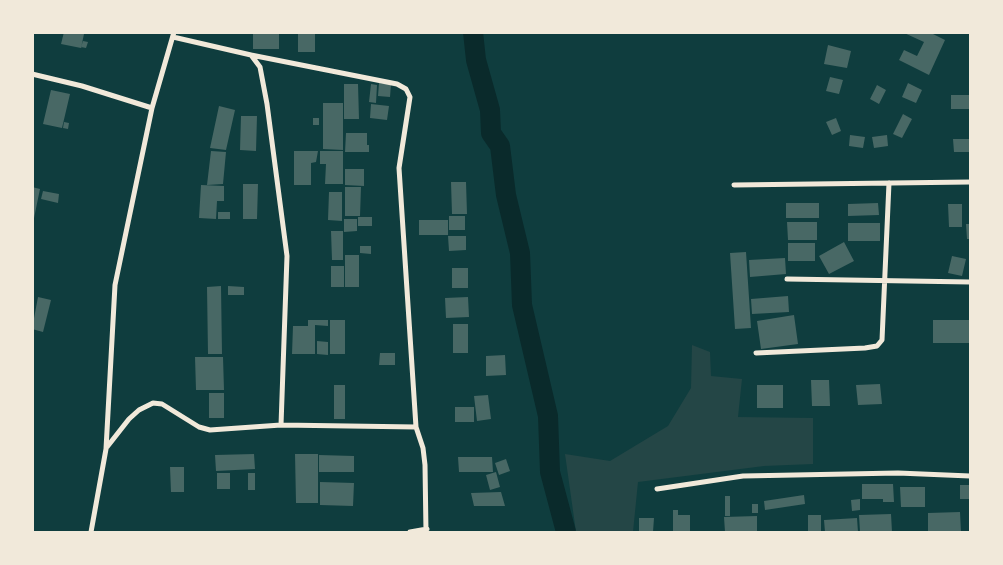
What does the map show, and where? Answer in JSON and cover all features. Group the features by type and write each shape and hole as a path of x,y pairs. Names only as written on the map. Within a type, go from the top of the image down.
{"street":[{"path":"91,532 106,449 115,286 152,108 173,35 251,54 397,84 406,89 410,97 399,168 416,427 423,448 425,465 427,531 410,532"},
{"path":"251,54 260,66 267,104 287,256 281,425"},
{"path":"32,74 82,86 152,108"},
{"path":"734,185 970,182"},
{"path":"756,353 878,346 882,340 889,183"},
{"path":"787,279 970,282"},
{"path":"106,449 128,419 139,410 153,403 162,404 199,427 210,430 281,425 416,427"},
{"path":"657,489 743,476 898,473 970,476"}],"shaded area":[{"path":"692,345 710,352 711,376 742,379 738,417 813,418 813,464 764,466 638,482 633,532 576,532 565,454 610,461 668,426 691,388"}],"building":[{"path":"64,32 84,34 81,48 61,44"},
{"path":"253,32 279,32 279,49 253,49"},
{"path":"298,32 315,32 315,52 298,52"},
{"path":"902,32 929,32 945,40 929,75 899,60 904,50 917,56 924,42"},
{"path":"83,41 88,42 86,48 81,47"},
{"path":"828,45 851,51 847,68 824,64"},
{"path":"830,77 843,80 839,94 826,91"},
{"path":"379,83 391,84 390,97 378,96"},
{"path":"908,83 922,90 916,103 902,97"},
{"path":"344,84 358,84 359,119 344,119"},
{"path":"371,84 377,85 376,103 369,102"},
{"path":"877,85 886,90 879,104 870,99"},
{"path":"51,90 70,94 62,128 43,124"},
{"path":"951,95 970,95 970,109 951,109"},
{"path":"323,103 343,103 343,150 323,149"},
{"path":"371,104 389,106 387,120 370,118"},
{"path":"219,106 235,110 226,150 210,148"},
{"path":"903,114 912,119 902,138 893,134"},
{"path":"241,116 257,116 256,151 240,150"},
{"path":"313,118 319,118 319,125 313,125"},
{"path":"836,118 841,131 832,135 826,122"},
{"path":"64,122 69,123 68,129 63,128"},
{"path":"346,133 367,133 369,152 345,152"},
{"path":"850,135 865,137 863,148 849,146"},
{"path":"887,135 888,146 874,148 872,137"},
{"path":"953,139 970,139 970,152 954,152"},
{"path":"211,151 226,152 223,184 207,185"},
{"path":"294,151 318,151 316,162 311,163 311,185 294,185"},
{"path":"320,151 343,151 343,184 325,184 326,164 320,164"},
{"path":"345,169 364,169 364,186 345,185"},
{"path":"451,182 466,182 467,214 452,214"},
{"path":"243,184 258,184 257,219 243,219"},
{"path":"201,185 224,186 224,201 217,201 216,219 199,218"},
{"path":"32,187 40,189 33,223 32,222"},
{"path":"345,187 361,187 360,216 345,216"},
{"path":"43,191 59,194 58,203 41,199"},
{"path":"329,192 342,192 342,221 328,220"},
{"path":"786,203 819,203 819,218 786,218"},
{"path":"878,203 879,215 848,216 848,204"},
{"path":"948,204 962,204 962,227 949,227"},
{"path":"218,212 230,212 230,219 218,219"},
{"path":"449,216 465,216 465,230 449,230"},
{"path":"358,217 372,217 372,226 358,226"},
{"path":"344,219 357,219 357,231 344,232"},
{"path":"419,220 448,220 448,235 419,235"},
{"path":"787,222 817,222 817,240 788,240"},
{"path":"848,223 880,223 880,241 848,241"},
{"path":"966,224 970,224 970,239 967,239"},
{"path":"331,231 343,231 343,260 332,260"},
{"path":"448,236 466,236 466,250 449,251"},
{"path":"844,242 854,261 829,274 819,256"},
{"path":"788,243 815,243 815,261 788,261"},
{"path":"360,246 371,246 371,254 360,253"},
{"path":"746,252 751,328 735,329 730,253"},
{"path":"345,255 359,255 359,287 345,287"},
{"path":"952,256 966,259 962,276 948,273"},
{"path":"785,258 786,274 750,277 749,260"},
{"path":"331,266 344,266 344,287 331,287"},
{"path":"452,268 468,268 468,288 452,288"},
{"path":"221,286 222,354 208,354 207,287"},
{"path":"228,286 244,287 244,295 228,295"},
{"path":"788,296 789,312 752,314 751,299"},
{"path":"38,297 51,300 43,332 32,329"},
{"path":"468,297 469,317 446,318 445,298"},
{"path":"794,315 798,344 761,349 757,321"},
{"path":"308,320 328,320 328,326 315,325 315,354 292,354 293,326 308,326"},
{"path":"330,320 345,320 345,354 330,354"},
{"path":"933,320 970,320 970,343 933,343"},
{"path":"453,324 468,324 468,353 453,353"},
{"path":"317,341 328,342 328,355 317,354"},
{"path":"380,353 395,353 395,365 379,365"},
{"path":"505,355 506,375 486,376 486,356"},
{"path":"195,357 223,357 224,390 196,390"},
{"path":"811,380 829,380 830,406 812,406"},
{"path":"880,384 882,404 858,405 856,385"},
{"path":"334,385 345,385 345,419 334,419"},
{"path":"757,385 783,385 783,408 757,408"},
{"path":"209,393 224,393 224,418 209,418"},
{"path":"488,395 491,419 477,421 474,396"},
{"path":"455,407 474,407 474,422 455,422"},
{"path":"254,454 255,469 216,471 215,455"},
{"path":"295,454 318,454 318,503 296,503"},
{"path":"319,455 354,456 354,472 319,472"},
{"path":"458,457 492,457 493,472 459,472"},
{"path":"506,459 510,471 499,475 495,463"},
{"path":"170,467 184,467 184,492 171,492"},
{"path":"496,472 500,487 490,490 486,475"},
{"path":"217,473 230,473 230,489 217,489"},
{"path":"248,473 255,473 255,490 248,490"},
{"path":"320,482 354,483 353,506 320,505"},
{"path":"862,484 893,484 894,502 883,502 883,499 862,499"},
{"path":"960,485 970,485 970,499 960,499"},
{"path":"900,487 925,487 925,507 901,507"},
{"path":"501,492 505,506 474,506 471,493"},
{"path":"804,495 805,504 765,510 764,501"},
{"path":"725,496 730,496 730,516 725,516"},
{"path":"860,499 860,510 852,511 851,500"},
{"path":"752,504 758,504 758,513 752,513"},
{"path":"673,510 678,510 678,515 690,515 690,532 673,532"},
{"path":"960,512 961,532 928,532 928,513"},
{"path":"891,514 892,532 860,532 859,515"},
{"path":"808,515 821,515 821,532 808,532"},
{"path":"757,516 757,532 725,532 724,517"},
{"path":"639,518 654,518 653,532 639,531"},
{"path":"857,518 858,532 825,532 824,520"}],"waterway":[{"path":"473,32 476,60 490,110 491,133 500,146 506,195 520,253 522,305 548,416 550,472 566,532"}]}
